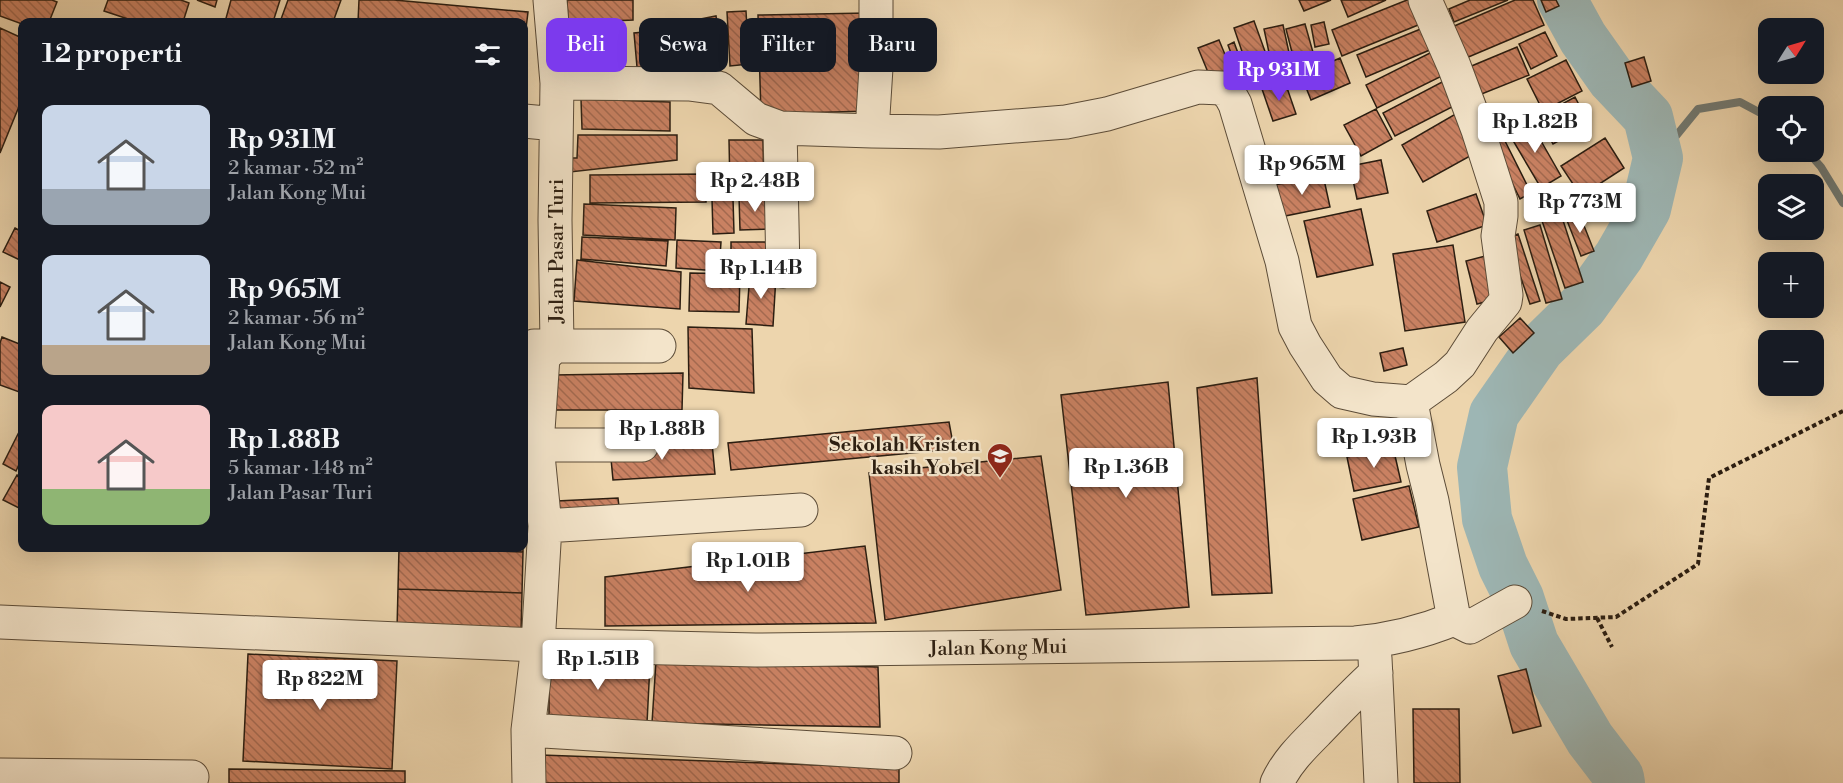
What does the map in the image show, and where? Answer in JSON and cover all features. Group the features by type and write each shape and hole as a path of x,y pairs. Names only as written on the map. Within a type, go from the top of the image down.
{"street":[{"name":"Jalan Pasar Turi","path":"529,783 528,730 538,645 545,526 537,444 543,357 557,344 557,83 550,0"},
{"path":"872,131 876,68 876,0"},
{"path":"557,83 709,86 719,88 756,119 780,128 939,132 1066,122 1107,114 1198,87 1222,88 1236,104 1282,261 1295,326 1316,364 1342,392 1373,399 1411,402 1460,364 1482,330 1505,302 1506,295 1498,236 1501,202 1454,66 1425,0"},
{"path":"528,122 556,124"},
{"path":"780,128 783,271"},
{"path":"528,346 557,344 659,346"},
{"path":"1411,402 1423,465 1462,623"},
{"path":"537,444 642,445"},
{"path":"545,526 801,510"},
{"name":"Jalan Kong Mui","path":"0,622 538,645 767,650 1355,643 1375,657 1391,639 1430,628 1462,623 1515,602"},
{"path":"1277,783 1282,770 1375,657"},
{"path":"1375,657 1381,783"},
{"path":"528,730 895,753"},
{"path":"0,775 192,777"}],"path":[{"path":"1515,602 1566,619 1616,617 1698,564 1709,477 1843,411"},
{"path":"1597,618 1612,647"}],"building":[{"path":"0,0 52,0 57,2 51,18 18,18 18,23 0,16"},
{"path":"108,0 181,0 189,3 184,18 125,18 104,11"},
{"path":"197,0 217,0 215,7"},
{"path":"231,0 280,0 274,18 226,18"},
{"path":"288,0 341,0 334,18 281,18"},
{"path":"359,0 394,0 528,12 527,18 358,18"},
{"path":"567,0 633,0 633,20 627,20 627,18 568,18"},
{"path":"1299,0 1331,0 1304,11"},
{"path":"1341,0 1386,0 1348,17"},
{"path":"1407,0 1413,0 1423,23 1342,56 1332,30"},
{"path":"1470,0 1508,0 1454,22 1449,9"},
{"path":"1515,0 1533,0 1544,25 1459,61 1445,30"},
{"path":"1541,0 1556,0 1559,6 1546,12"},
{"path":"746,11 746,18 740,18 740,65 730,66 727,12"},
{"path":"867,13 867,18 848,18 848,72 869,72 870,111 761,114 760,72 836,72 836,18 758,18 758,15"},
{"path":"1254,21 1271,68 1250,75 1234,28"},
{"path":"1324,22 1329,44 1315,47 1311,25"},
{"path":"1305,24 1316,63 1296,68 1286,29"},
{"path":"1283,25 1293,71 1274,76 1264,29"},
{"path":"0,28 18,36 18,109 0,153"},
{"path":"1423,28 1432,49 1366,77 1357,55"},
{"path":"1545,32 1557,56 1531,69 1519,44"},
{"path":"634,33 639,33 639,67 637,67"},
{"path":"1219,40 1233,74 1212,82 1198,48"},
{"path":"1234,42 1244,70 1238,72 1228,45"},
{"path":"1517,47 1529,75 1474,97 1462,70"},
{"path":"1434,51 1446,74 1377,108 1366,85"},
{"path":"1644,57 1651,81 1632,87 1625,63"},
{"path":"1340,58 1350,83 1311,100 1301,75"},
{"path":"1566,60 1582,91 1543,111 1527,79"},
{"path":"1444,81 1456,105 1395,136 1383,113"},
{"path":"1285,82 1296,114 1273,121 1262,89"},
{"path":"1575,97 1589,124 1553,144 1538,117"},
{"path":"581,99 670,102 670,131 582,129"},
{"path":"1376,109 1392,139 1361,156 1344,125"},
{"path":"1459,112 1481,150 1423,182 1402,145"},
{"path":"1529,120 1561,176 1541,188 1508,132"},
{"path":"578,135 677,135 677,160 561,173 562,158 577,158"},
{"path":"1502,135 1531,193 1520,199 1491,140"},
{"path":"1605,138 1624,168 1581,196 1561,166"},
{"path":"729,140 763,140 764,187 730,188"},
{"path":"1381,160 1388,193 1357,199 1350,166"},
{"path":"706,174 706,202 590,203 590,175"},
{"path":"1323,175 1330,207 1280,217 1274,185"},
{"path":"1476,194 1487,225 1437,242 1427,211"},
{"path":"770,195 772,229 740,230 739,196"},
{"path":"733,198 734,233 713,234 712,199"},
{"path":"584,204 676,208 675,240 583,235"},
{"path":"1559,208 1583,282 1565,288 1540,215"},
{"path":"1361,209 1373,265 1317,277 1304,221"},
{"path":"1579,213 1594,251 1581,256 1566,218"},
{"path":"1540,225 1562,299 1546,303 1524,230"},
{"path":"15,228 18,230 18,259 3,252"},
{"path":"1518,234 1540,301 1530,304 1507,238"},
{"path":"582,237 668,241 666,266 581,259"},
{"path":"677,240 721,242 719,271 676,268"},
{"path":"731,242 768,242 767,268 731,268"},
{"path":"1453,245 1465,322 1405,331 1393,254"},
{"path":"1493,254 1504,297 1477,304 1466,261"},
{"path":"577,260 681,272 680,309 574,301"},
{"path":"690,273 740,274 739,312 689,311"},
{"path":"750,274 776,276 773,326 746,324"},
{"path":"0,282 10,287 0,307"},
{"path":"1520,318 1534,333 1513,353 1499,337"},
{"path":"688,327 752,329 754,393 689,388"},
{"path":"2,337 18,343 18,392 0,385"},
{"path":"1403,348 1407,365 1384,371 1380,353"},
{"path":"683,373 682,410 554,410 553,375"},
{"path":"1257,378 1272,593 1212,595 1197,388"},
{"path":"1168,382 1189,607 1086,615 1061,395"},
{"path":"949,422 954,449 731,470 728,443"},
{"path":"18,434 16,471 3,464"},
{"path":"712,443 715,474 613,480 610,448"},
{"path":"1393,447 1401,482 1354,491 1347,457"},
{"path":"1041,456 1061,590 885,620 869,473"},
{"path":"17,475 18,508 3,500"},
{"path":"1409,486 1419,527 1362,540 1353,499"},
{"path":"618,498 620,515 560,517 557,501"},
{"path":"865,546 876,623 605,626 605,577"},
{"path":"399,552 523,552 522,593 398,589"},
{"path":"398,589 522,593 521,633 397,629"},
{"path":"248,654 397,661 392,769 243,761"},
{"path":"549,658 650,664 647,723 549,719"},
{"path":"656,661 878,667 880,727 652,723"},
{"path":"1526,669 1541,726 1513,733 1498,676"},
{"path":"1413,709 1459,709 1460,783 1414,783"},
{"path":"541,755 899,768 899,783 541,783"},
{"path":"229,769 405,771 405,783 229,783"}],"waterway":[{"path":"1562,0 1583,38 1612,79 1648,117 1658,158 1646,209 1619,256 1583,306 1540,348 1494,414 1482,467 1487,519 1503,566 1519,598 1534,644 1590,739 1619,777 1620,783"},
{"path":"1658,158 1698,109 1740,102 1758,112"},
{"path":"1817,162 1843,203"}],"place":[{"name":"Sekolah Kristen kasih Yobel","path":"1000,479"}]}
